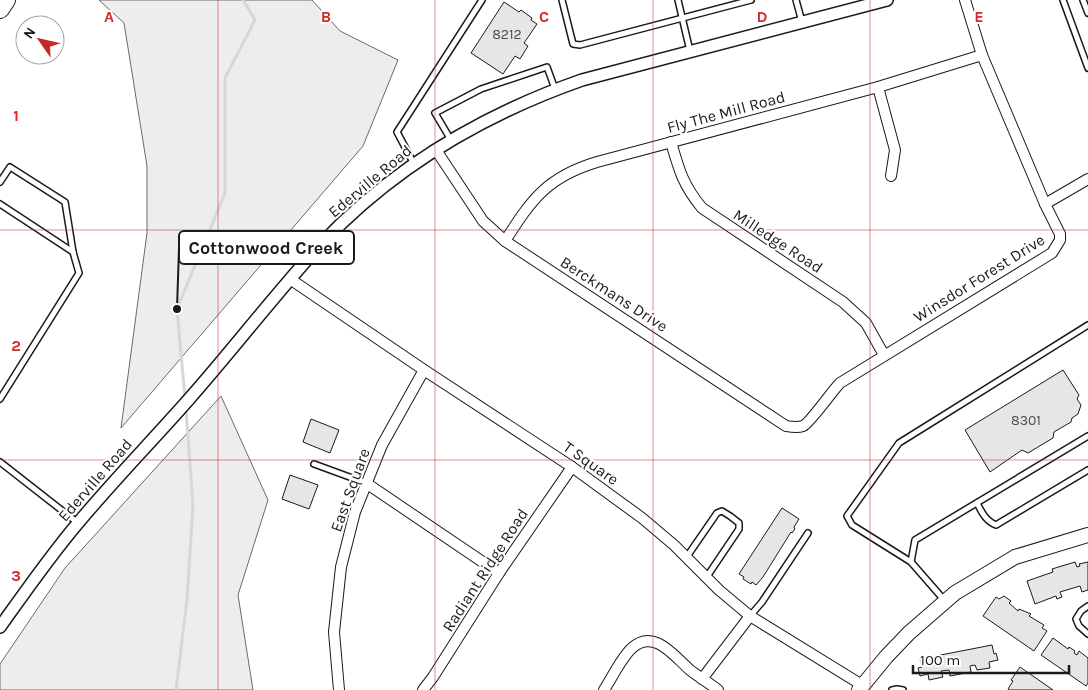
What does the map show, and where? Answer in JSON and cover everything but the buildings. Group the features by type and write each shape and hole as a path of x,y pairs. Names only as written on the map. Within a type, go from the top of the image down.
{"highway":[{"path":"0,9 6,0"}],"main road":[{"path":"863,688 892,651 955,593 1015,557 1088,535"}],"street":[{"name":"Ederville Road","path":"0,627 43,567 78,523 229,352 290,279 324,242 375,194 414,164 451,140 516,106 582,80 802,22 851,5 887,0"},
{"name":"Winsdor Forest Drive","path":"804,426 811,420 840,383 1052,254 1060,240 1060,234 1045,204 982,55 965,0"},
{"name":"Fly The Mill Road","path":"505,241 536,197 560,177 583,166 878,87 982,55"},
{"path":"878,87 895,150 891,176"},
{"name":"Milledge Road","path":"671,142 679,172 686,186 702,208 843,302 866,323 884,355"},
{"name":"Berckmans Drive","path":"436,150 483,221 505,241 786,426 795,428 804,426"},
{"path":"1045,204 1088,180"},
{"name":"T Square","path":"290,279 572,467 642,518 674,545 706,578 750,616 863,688"},
{"name":"East Square","path":"339,690 334,632 342,567 355,512 382,445 424,370"},
{"name":"Radiant Ridge Road","path":"423,690 499,573 572,467"},
{"path":"366,483 499,573"},
{"path":"702,679 750,616"},
{"path":"604,690 630,649 638,643 649,640 658,642 718,690"}],"lane":[{"path":"414,164 397,132 482,0"},
{"path":"562,0 573,44 580,45 751,0"},
{"path":"678,0 690,52"},
{"path":"796,0 802,22"},
{"path":"1063,0 1088,68"},
{"path":"1083,0 1088,12"},
{"path":"451,140 435,113 481,89 547,67 555,90"},
{"path":"0,182 10,166 65,202 72,252 79,273 0,399"},
{"path":"0,204 72,252"},
{"path":"945,602 910,562 852,525 846,516 900,443 1088,325"},
{"path":"910,562 915,540 1088,436"},
{"path":"0,462 78,523"},
{"path":"314,464 366,483"},
{"path":"977,503 990,523 996,525 1088,470"},
{"path":"686,558 717,513 722,511 739,524 739,529 706,578"},
{"path":"750,616 762,602 808,533"},
{"path":"1088,606 1081,611 1076,619 1079,626 1088,634"},
{"path":"892,690 903,690"}],"shaded area":[{"path":"99,0 312,0 340,31 398,60 363,146 121,428 147,233 147,166 124,23"},
{"path":"221,396 268,500 238,595 253,690 0,690 0,664 65,568"}],"waterway":[{"path":"185,398 177,309 225,193 225,78 255,20 243,0"},
{"path":"176,690 187,599 193,505 186,409"}],"place":[{"name":"Cottonwood Creek","path":"177,309"}]}
